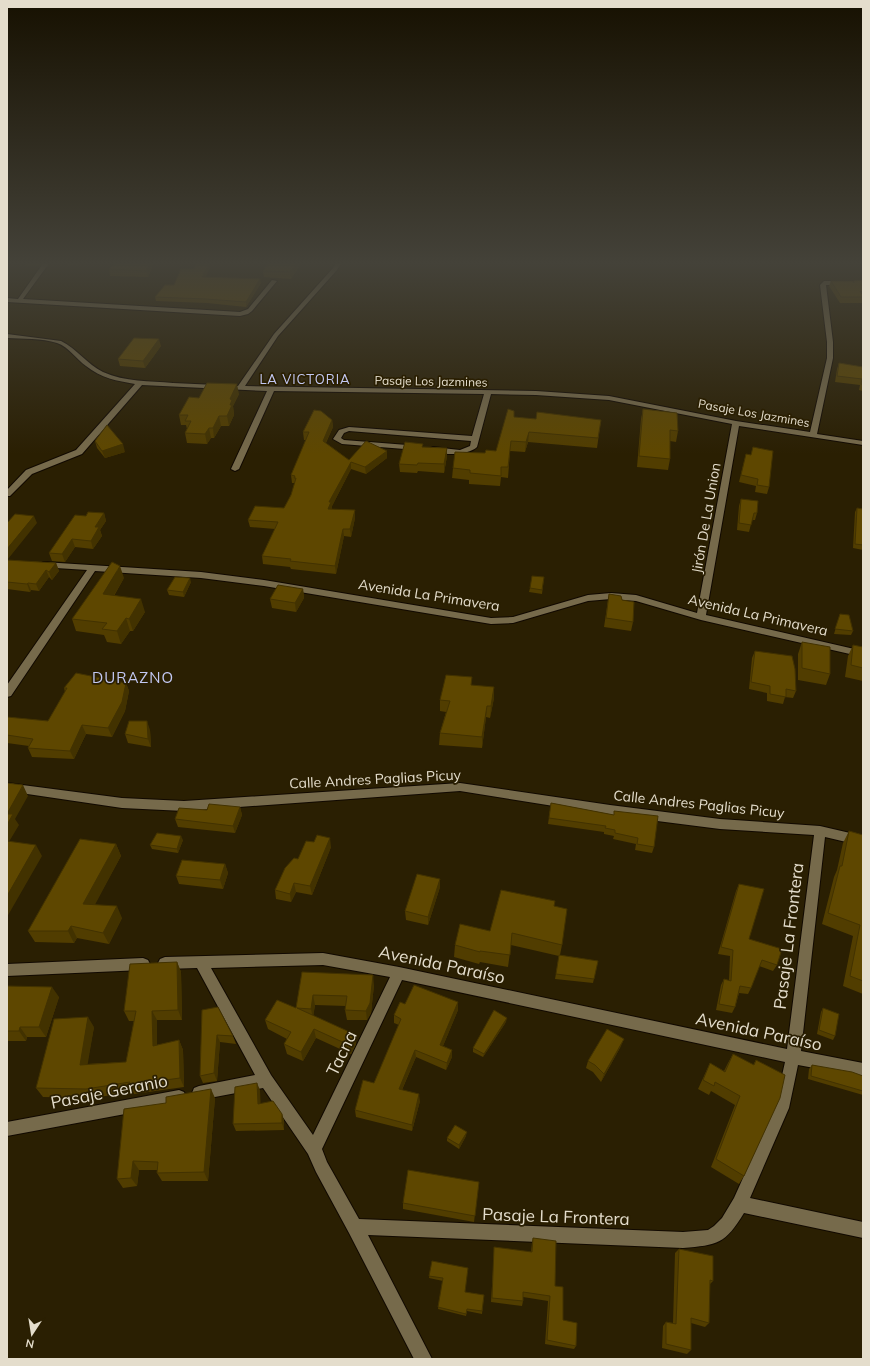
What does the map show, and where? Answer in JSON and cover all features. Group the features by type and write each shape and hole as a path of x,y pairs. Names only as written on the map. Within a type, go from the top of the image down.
{"street":[{"path":"240,388 276,335 284,326"},
{"path":"813,435 830,358 828,326"},
{"name":"Pasaje Los Jazmines","path":"7,336 59,342 68,346 88,365 116,380 240,388 536,393 609,398 736,423 863,443"},
{"path":"7,494 29,472 79,452 140,382"},
{"path":"235,470 271,389"},
{"path":"476,439 349,429 340,432 337,438 342,442 465,451 470,450 476,439 488,393"},
{"name":"Jirón De La Union","path":"701,617 736,423"},
{"name":"Avenida La Primavera","path":"30,565 201,575 264,583 491,621 513,620 588,598 611,596 636,598 701,617 863,654"},
{"path":"7,693 93,568"},
{"name":"Calle Andres Paglias Picuy","path":"7,786 122,803 184,806 460,787 610,810 720,824 820,831 863,840"},
{"name":"Pasaje La Frontera","path":"355,1228 698,1240 710,1238 720,1232 728,1224 740,1204 782,1108 793,1057 820,831"},
{"name":"Avenida Paraíso","path":"7,970 200,961 323,959 399,973 793,1057 863,1070"},
{"path":"200,961 266,1080 314,1149 321,1167 355,1228 423,1359"},
{"name":"Tacna","path":"314,1149 399,973"},
{"name":"Pasaje Geranio","path":"7,1129 266,1080"},
{"path":"740,1204 863,1230"}],"building":[{"path":"134,338 159,339 143,361 118,359"},
{"path":"839,363 863,367 863,385 861,384 862,379 837,376"},
{"path":"207,383 237,384 230,399 232,400 230,405 232,405 227,416 219,416 213,428 209,428 205,434 185,433 191,421 185,421 188,415 179,415 189,397 199,398"},
{"path":"508,409 514,411 514,417 536,419 537,412 601,420 598,438 529,432 526,442 511,441 508,467 501,467 501,476 470,473 470,470 453,468 455,452 485,453 486,450 496,451"},
{"path":"643,409 677,413 678,431 670,430 670,459 639,456"},
{"path":"314,410 321,411 332,420 323,441 349,460 366,441 387,451 365,467 351,462 329,502 331,502 328,509 355,510 350,529 343,529 335,566 262,556 278,522 248,520 255,506 284,508 291,495 296,478 294,478 295,476 291,475 309,432 303,432"},
{"path":"107,425 123,444 102,451 95,441"},
{"path":"405,442 423,444 422,447 447,448 444,464 399,464"},
{"path":"753,447 773,451 769,487 757,485 758,479 741,475 746,454 751,455"},
{"path":"741,499 758,501 757,513 754,513 751,525 739,523"},
{"path":"857,508 863,509 863,545 855,544"},
{"path":"88,512 104,513 95,527 99,527 91,541 72,539 62,554 49,553 75,515 86,516"},
{"path":"15,514 34,516 7,549 7,523"},
{"path":"7,560 56,563 49,572 46,570 36,584 27,584 7,582"},
{"path":"112,562 120,566 103,594 141,599 129,619 126,618 117,631 102,629 107,623 72,619"},
{"path":"532,576 544,577 542,590 530,588"},
{"path":"175,577 190,578 183,592 167,590"},
{"path":"278,585 303,589 295,603 270,599"},
{"path":"609,594 621,596 622,600 634,602 633,622 606,618"},
{"path":"840,614 849,615 853,631 835,629"},
{"path":"802,642 830,647 830,674 802,668"},
{"path":"853,645 863,647 863,668 851,665"},
{"path":"755,651 792,656 795,669 796,691 786,689 786,697 770,694 770,686 751,682"},
{"path":"76,673 126,683 122,702 108,728 82,725 70,751 28,748 33,739 7,735 7,717 48,721 67,688 64,688"},
{"path":"446,675 472,677 471,685 494,687 491,706 487,706 482,737 440,733 450,701 440,700"},
{"path":"129,721 147,721 148,739 125,734"},
{"path":"7,783 23,785 7,814"},
{"path":"551,803 614,815 614,811 658,816 654,847 637,844 638,838 615,833 615,830 605,828 606,826 549,818"},
{"path":"209,804 240,807 233,826 175,819 179,808 207,810"},
{"path":"7,814 13,814 7,825"},
{"path":"849,831 863,835 863,981 850,976 860,925 828,913 840,866 842,866"},
{"path":"157,833 181,836 177,849 150,845"},
{"path":"317,835 330,838 310,886 294,883 290,894 275,890 285,868 294,858 298,859 306,841 314,842"},
{"path":"80,839 116,844 83,904 117,906 103,933 71,926 68,931 28,931"},
{"path":"7,841 36,845 7,896"},
{"path":"182,860 225,864 220,880 176,876"},
{"path":"417,874 440,879 428,917 405,911"},
{"path":"739,884 764,889 749,939 782,949 777,965 762,960 751,988 740,986 735,1007 719,1004 724,979 731,981 733,950 721,947"},
{"path":"501,890 555,901 554,906 567,909 562,945 512,933 510,955 480,952 455,945 460,924 490,931"},
{"path":"559,955 598,961 594,979 556,974"},
{"path":"177,962 178,1010 152,1011 153,1046 179,1040 180,1078 129,1085 130,1082 86,1089 36,1088 54,1019 88,1017 80,1065 126,1062 136,1011 124,1011 130,964"},
{"path":"302,972 373,975 370,1003 366,1011 345,1010 347,996 313,995 311,1009 297,1008 354,1034 349,1045 314,1029 301,1052 284,1044 291,1032 265,1020 277,1000 296,1008"},
{"path":"414,985 458,1002 440,1045 452,1050 447,1063 415,1050 399,1089 419,1094 412,1125 355,1110 363,1080 374,1083 401,1019 394,1015 400,1002 405,1004"},
{"path":"7,986 52,987 39,1027 20,1027 19,1031 7,1031"},
{"path":"218,1007 233,1036 217,1035 214,1073 200,1076 202,1010"},
{"path":"823,1008 839,1014 835,1036 819,1030"},
{"path":"494,1010 507,1018 484,1054 473,1048"},
{"path":"607,1029 624,1039 604,1074 595,1065 588,1061"},
{"path":"733,1054 754,1065 756,1060 785,1075 780,1098 744,1176 716,1159 740,1096 715,1082 714,1086 703,1080 710,1063 725,1072"},
{"path":"812,1065 852,1072 863,1076 863,1091 811,1076"},
{"path":"257,1083 258,1104 273,1101 282,1114 282,1123 233,1124 235,1087"},
{"path":"211,1089 204,1172 157,1173 158,1162 133,1161 131,1178 117,1179 124,1109 166,1103 166,1097"},
{"path":"455,1125 467,1132 459,1145 447,1138"},
{"path":"408,1170 479,1182 475,1216 403,1203"},
{"path":"533,1238 556,1241 555,1286 563,1287 563,1320 577,1323 576,1346 547,1340 550,1296 523,1292 523,1301 492,1298 494,1247 532,1252"},
{"path":"679,1249 713,1256 713,1281 710,1280 709,1323 691,1318 691,1350 666,1344 666,1322 676,1324"},
{"path":"432,1261 468,1268 465,1292 484,1295 482,1311 467,1309 466,1314 438,1307 443,1278 429,1276"}],"district":[{"name":"LA VICTORIA","path":"305,379"},
{"name":"DURAZNO","path":"133,677"}]}
